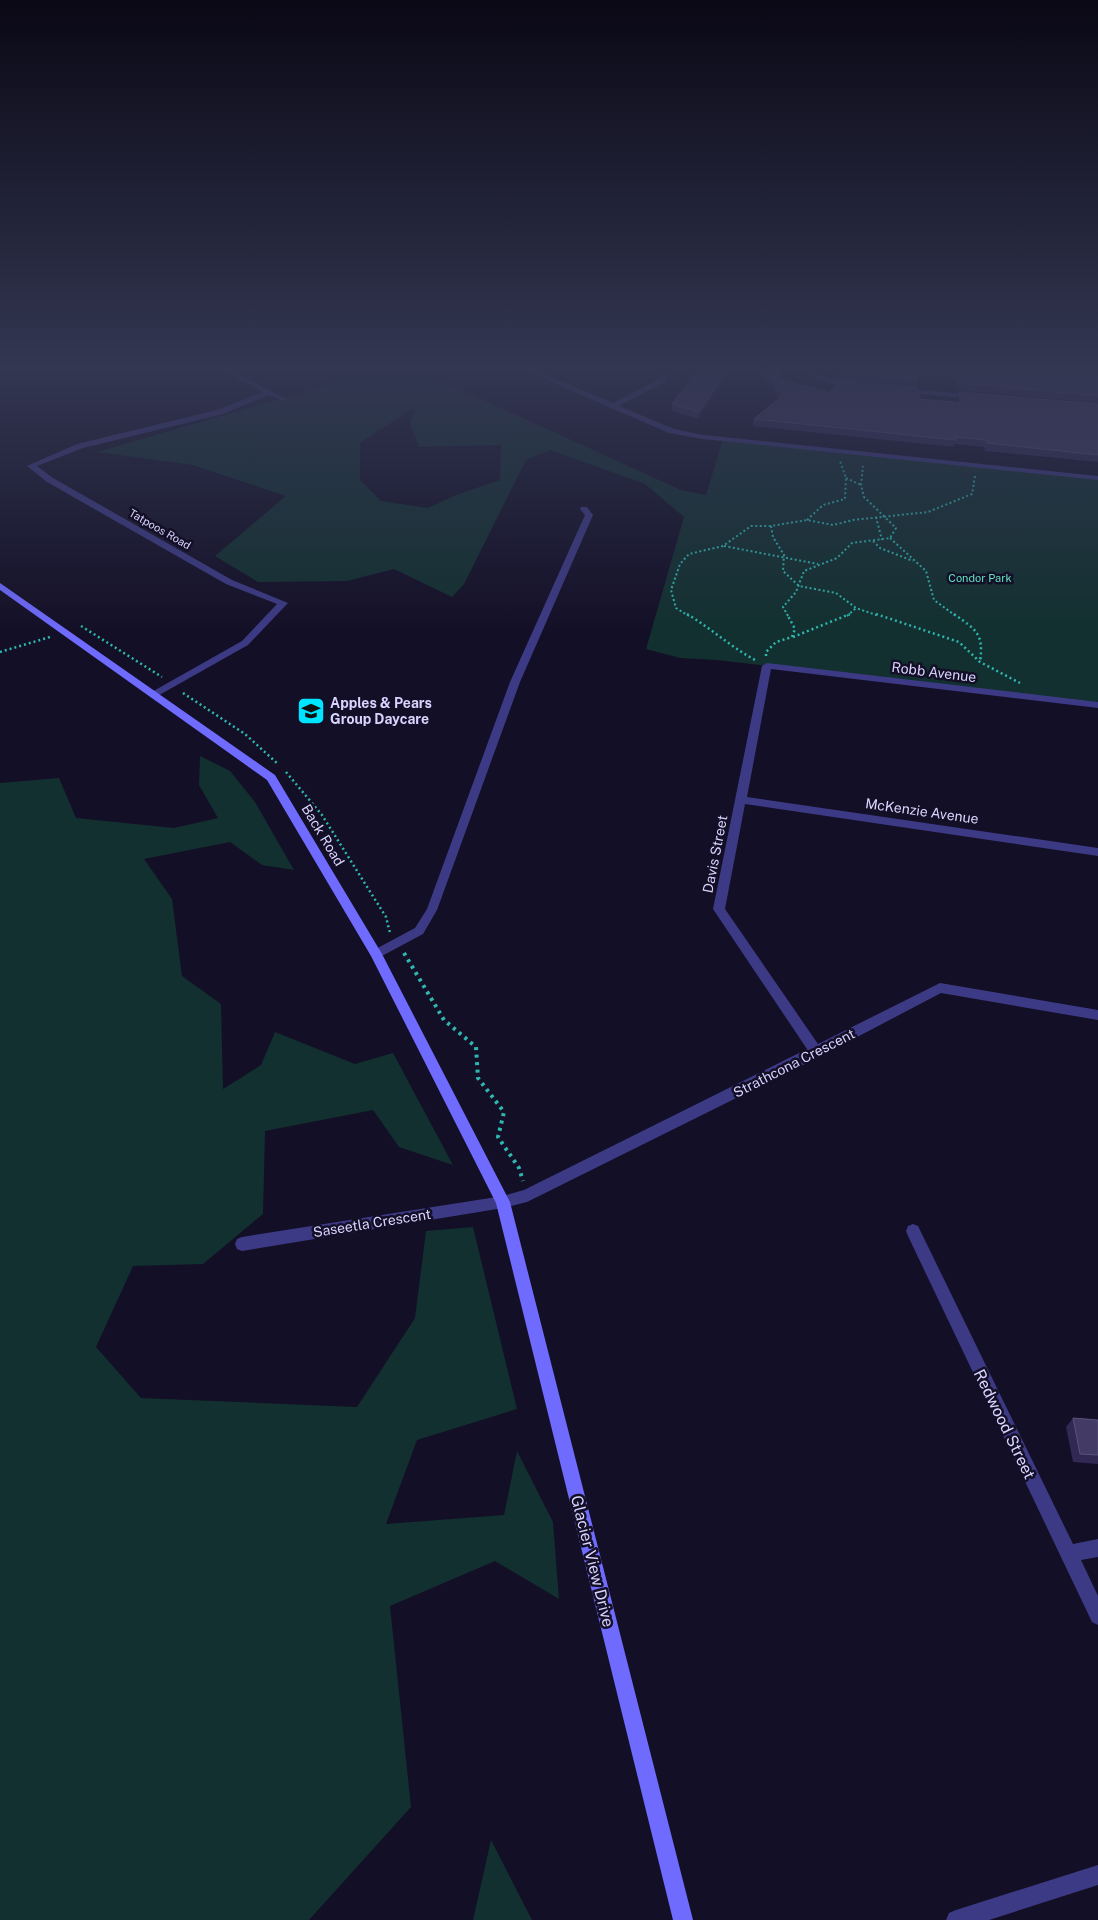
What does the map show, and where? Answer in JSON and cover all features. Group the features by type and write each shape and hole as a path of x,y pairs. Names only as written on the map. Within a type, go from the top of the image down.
{"street":[{"name":"Tatpoos Road","path":"58,455 30,466 50,480 229,582 283,603 245,643 154,695"},
{"path":"869,455 1098,478"},
{"name":"Back Road","path":"0,586 271,778 376,954 503,1202"},
{"name":"Robb Avenue","path":"767,666 1098,705"},
{"name":"Davis Street","path":"767,666 719,909 816,1052"},
{"name":"McKenzie Avenue","path":"741,800 1098,852"},
{"name":"Strathcona Crescent","path":"503,1202 527,1196 940,988 1098,1015"},
{"name":"Saseetla Crescent","path":"242,1244 503,1202"},
{"name":"Glacier View Drive","path":"503,1202 682,1920"},
{"name":"Redwood Street","path":"913,1231 1098,1616"},
{"path":"1069,1554 1098,1548"},
{"path":"956,1920 1098,1875"}],"lane":[{"path":"376,954 418,931 432,910 515,682 589,515 584,508"}],"path":[{"path":"807,520 823,504 845,500 846,478 836,455"},
{"path":"792,637 795,629 783,607 796,592 804,571 837,558 852,543 890,538 896,528 886,516 875,509 864,497 861,485 862,466 875,464 882,456"},
{"path":"723,546 750,526 771,526 807,520 833,524 876,517 928,512 972,494 976,465"},
{"path":"846,478 861,485"},
{"path":"876,517 882,540"},
{"path":"771,526 773,537 784,555 783,571 799,586 836,593 856,608 959,642 980,662 1016,680 1038,698"},
{"path":"890,538 926,571 934,600 977,631 982,648 980,662"},
{"path":"873,541 880,548 916,562"},
{"path":"767,666 737,651 707,626 676,608 671,590 680,564 689,554 723,546 821,565"},
{"path":"767,666 766,652 776,642 848,616 856,608"},
{"path":"78,624 236,727 266,750 322,815 386,917 388,932 444,1020 476,1047 478,1078 504,1112 498,1137 519,1168 527,1196"},
{"path":"0,652 42,640 64,631"}],"green space":[{"name":"Condor Park","path":"116,455 360,455 360,480 381,501 428,508 456,495 500,480 501,455 539,455 526,460 464,584 452,597 394,569 347,581 258,582 215,556 286,496 193,465"},
{"name":"Condor Park","path":"563,455 603,455 681,490 706,495 718,455 873,455 1098,478 1098,705 717,660 680,658 646,649 684,517 645,484"},
{"path":"200,756 230,771 255,802 294,870 262,865 230,842 144,859 172,899 182,976 221,1004 223,1089 261,1065 275,1032 355,1064 393,1053 453,1165 399,1147 373,1110 265,1131 263,1214 203,1264 133,1266 96,1347 141,1398 357,1407 415,1318 426,1231 473,1227 517,1409 417,1440 386,1524 504,1515 517,1451 553,1522 559,1599 495,1561 390,1606 411,1807 309,1920 0,1920 0,783 59,778 76,818 174,828 218,818 199,785"},
{"path":"491,1840 532,1920 473,1920"}],"building":[{"path":"1073,1418 1098,1420 1098,1455 1080,1454"}],"place":[{"name":"Apples & Pears Group Daycare","path":"311,711"}]}
